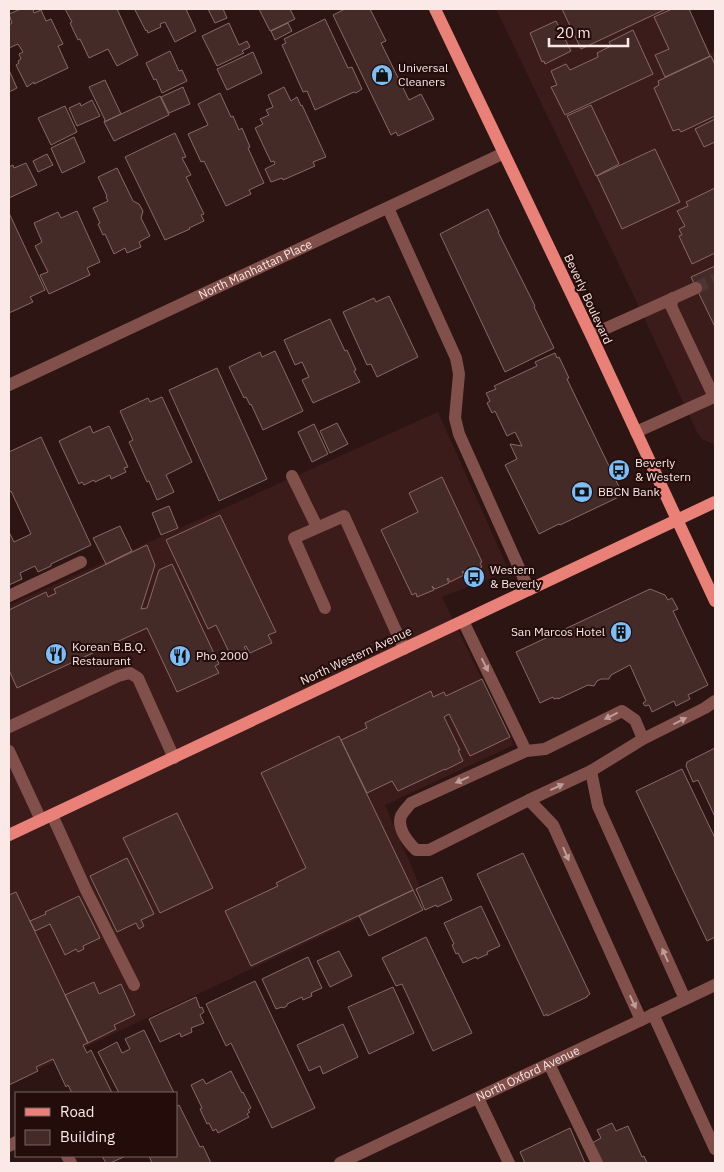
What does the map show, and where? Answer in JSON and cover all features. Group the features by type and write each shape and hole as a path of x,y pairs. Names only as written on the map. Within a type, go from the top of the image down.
{"main road":[{"name":"Beverly Boulevard","path":"435,9 591,335 715,601"},
{"name":"North Western Avenue","path":"9,835 715,502"}],"street":[{"name":"North Manhattan Place","path":"9,385 504,153"},
{"path":"388,208 456,358 459,374 454,418 459,434 529,590"},
{"path":"591,335 696,288"},
{"path":"636,432 714,397 671,306 673,298"},
{"path":"292,476 317,528"},
{"path":"325,608 294,538 344,516 404,649"},
{"path":"9,596 81,562"},
{"path":"463,621 526,751"},
{"path":"9,727 118,676 130,673 138,678 174,758"},
{"path":"644,739 635,720 622,711 545,749 526,751 411,803 401,815 400,824 407,841 416,850 429,850 592,771 644,739 715,701"},
{"path":"9,752 86,890 134,985"},
{"path":"592,771 598,806 685,999"},
{"path":"529,800 554,825 647,1017 715,1149"},
{"name":"North Oxford Avenue","path":"340,1163 715,985"},
{"path":"549,1064 597,1163"},
{"path":"478,1098 509,1163"}],"shaded area":[{"path":"496,9 689,9 710,53 715,51 715,445 702,439 697,432"},
{"path":"438,412 509,571 442,597 514,745 385,805 421,889 9,1083 9,605"}],"building":[{"path":"21,9 33,9 34,13 41,10 46,21 51,19 63,44 58,46 68,68 34,84 34,82 27,87 16,65 21,59 19,54 23,52 18,44 9,48 9,25 12,23 9,14"},
{"path":"65,9 117,9 138,55 117,66 108,49 89,58 80,39 78,40"},
{"path":"186,9 196,31 175,42 165,22 160,24 161,27 148,33 135,10"},
{"path":"208,9 223,9 227,18 215,23"},
{"path":"259,9 290,9 295,19 270,31"},
{"path":"345,9 370,9 386,41 381,43 409,100 421,94 434,119 398,136 396,132 391,135 333,15"},
{"path":"562,9 666,9 581,49"},
{"path":"672,9 689,9 710,56 665,77 655,55 669,49 654,17"},
{"path":"325,19 348,68 352,67 362,89 315,110 307,91 303,92 282,45 286,43 284,39"},
{"path":"556,21 571,51 545,64 544,61 542,62 530,33"},
{"path":"229,23 239,45 247,41 250,47 242,51 244,53 217,66 202,36"},
{"path":"288,23 292,31 275,40 271,31"},
{"path":"633,30 653,74 565,115 551,87 557,85 551,71 566,64 570,70 598,57 597,53 611,46 609,42"},
{"path":"170,51 179,71 182,70 187,81 162,93 146,63"},
{"path":"253,52 262,73 227,90 217,69"},
{"path":"711,56 715,65 715,116 681,132 679,129 673,131 654,88 659,85 658,81"},
{"path":"9,70 17,88 9,92"},
{"path":"105,80 121,114 104,122 105,120 89,87"},
{"path":"183,87 190,104 169,113 161,97"},
{"path":"284,87 291,101 297,97 302,105 326,157 313,162 315,166 283,180 282,178 271,182 265,169 275,164 274,161 271,162 255,128 263,124 260,119 269,115 266,110 273,107 268,95"},
{"path":"220,93 239,130 242,128 250,147 248,148 264,183 249,190 251,194 226,206 204,161 201,162 188,134 208,125 198,104"},
{"path":"160,96 169,115 114,141 104,122"},
{"path":"92,100 100,116 77,126 69,108 80,103 81,106"},
{"path":"591,105 619,164 596,176 567,116"},
{"path":"65,106 77,132 51,145 38,118"},
{"path":"715,119 715,142 704,147 695,129"},
{"path":"175,133 186,157 182,158 191,175 186,177 204,214 201,215 204,221 165,240 125,157"},
{"path":"74,137 85,162 62,173 51,148"},
{"path":"655,149 680,202 622,229 597,176"},
{"path":"47,154 53,165 38,172 33,161"},
{"path":"26,163 37,185 9,198 9,167 13,165 14,168"},
{"path":"117,168 133,201 139,204 143,211 141,218 150,236 139,242 141,247 127,253 125,248 114,254 105,234 103,235 93,208 108,201 98,177"},
{"path":"715,188 715,253 692,264 679,236 682,235 679,229 685,226 677,211 688,206 686,202"},
{"path":"488,209 554,348 505,372 440,234"},
{"path":"77,211 100,262 87,268 90,275 49,294 40,275 48,272 35,246 42,242 34,223 58,212 61,218"},
{"path":"9,213 45,290 30,297 33,302 9,313"},
{"path":"715,266 715,327 691,277"},
{"path":"389,296 418,357 377,377 371,364 367,365 343,312 374,298 376,302"},
{"path":"330,319 345,351 347,350 360,382 313,403 302,380 309,377 302,362 295,365 284,340"},
{"path":"275,351 303,411 263,430 251,404 246,397 244,398 229,367 260,352 262,357"},
{"path":"555,353 557,358 559,357 569,378 567,379 623,495 539,534 505,465 517,459 510,444 522,446 515,432 507,436 495,411 492,413 487,403 490,401 486,393 496,389 494,386 537,366 535,362"},
{"path":"217,368 267,479 219,501 169,390"},
{"path":"162,397 192,462 166,475 174,492 157,500 129,442 133,440 120,411 148,398 150,402"},
{"path":"337,423 348,444 330,453 320,431"},
{"path":"314,424 328,454 312,462 298,432"},
{"path":"90,426 93,433 109,426 128,467 124,468 126,472 111,479 110,475 84,485 82,482 79,484 59,441"},
{"path":"41,437 91,545 38,572 35,566 20,573 22,579 9,585 9,532 14,542 31,534 11,491 9,493 9,452"},
{"path":"442,477 482,562 480,563 482,567 465,575 463,571 464,575 450,582 448,578 449,583 435,589 432,586 434,590 417,597 416,593 412,595 381,530 418,512 409,493"},
{"path":"169,506 178,528 161,535 152,513"},
{"path":"220,515 276,632 268,635 272,643 250,653 246,646 244,647 246,650 236,655 235,651 230,654 216,625 208,629 166,540"},
{"path":"120,526 132,551 106,564 93,538"},
{"path":"147,545 155,565 141,609 147,608 159,570 172,564 219,664 215,666 219,673 177,692 147,628 17,688 9,670 9,610 46,592 48,597 56,593 54,589"},
{"name":"San Marcos Hotel","path":"650,589 665,595 668,600 672,598 678,609 673,611 708,685 688,695 690,699 676,706 674,701 652,712 649,705 645,706 643,703 646,701 630,665 611,675 609,679 597,681 594,686 588,685 558,699 553,697 540,703 516,652"},
{"path":"482,679 510,737 470,756 449,714 444,717 460,750 458,750 463,761 398,791 392,781 367,793 341,740 367,728 365,723 431,691 433,697 444,692 446,696"},
{"path":"339,736 413,890 251,966 225,911 278,886 276,883 306,868 261,773"},
{"path":"715,748 715,817 698,780 693,782 686,766 687,762"},
{"path":"682,769 715,838 715,937 707,941 636,791"},
{"path":"177,813 213,888 160,913 123,838"},
{"path":"523,853 590,994 547,1016 547,1014 544,1016 477,874"},
{"path":"127,858 154,914 141,920 144,926 139,929 136,923 117,932 90,876"},
{"path":"442,877 452,900 425,910 416,889"},
{"path":"413,890 423,910 369,936 359,916"},
{"path":"16,892 88,1043 83,1045 87,1053 91,1050 112,1092 72,1092 68,1085 66,1087 53,1059 36,1067 38,1071 9,1085 9,895"},
{"path":"79,896 100,938 83,946 84,949 78,952 76,949 65,955 50,924 35,931 30,921"},
{"path":"481,906 500,946 487,952 488,954 463,963 458,953 456,954 452,945 454,944 444,923"},
{"path":"426,937 472,1033 433,1051 402,984 396,986 382,958"},
{"path":"339,951 352,976 330,987 317,961"},
{"path":"308,957 322,988 311,993 312,996 303,1000 302,997 283,1008 276,1009 262,979"},
{"path":"255,981 315,1108 272,1128 231,1043 226,1046 206,1004"},
{"path":"94,982 99,994 121,984 135,1015 114,1025 116,1029 88,1043 65,995"},
{"path":"393,987 414,1033 369,1054 348,1007"},
{"path":"196,997 200,1008 202,1007 204,1012 200,1015 204,1023 191,1028 192,1032 181,1037 180,1033 160,1042 149,1019"},
{"path":"343,1024 358,1057 323,1074 320,1066 309,1071 297,1045"},
{"path":"144,1030 174,1092 118,1092 98,1052 117,1042 122,1053 130,1049 125,1039"},
{"path":"231,1071 251,1108 247,1114 249,1117 218,1133 216,1129 213,1131 209,1123 207,1124 191,1085 203,1079 206,1084"},
{"path":"178,1106 200,1147 203,1146 211,1163 152,1163 149,1157 178,1157"},
{"path":"612,1123 616,1131 628,1126 642,1157 644,1156 647,1163 601,1163 592,1143 601,1138 597,1130"},
{"path":"570,1128 585,1163 525,1163 520,1152"},
{"path":"103,1157 124,1157 110,1163 106,1163"}],"tunnel":[{"path":"696,288 715,279"}],"place":[{"name":"Universal Cleaners","path":"382,75"},
{"name":"Beverly & Western","path":"619,470"},
{"name":"BBCN Bank","path":"582,492"},
{"name":"Western & Beverly","path":"474,577"},
{"name":"San Marcos Hotel","path":"621,632"},
{"name":"Korean B.B.Q. Restaurant","path":"56,654"},
{"name":"Pho 2000","path":"180,656"}]}
